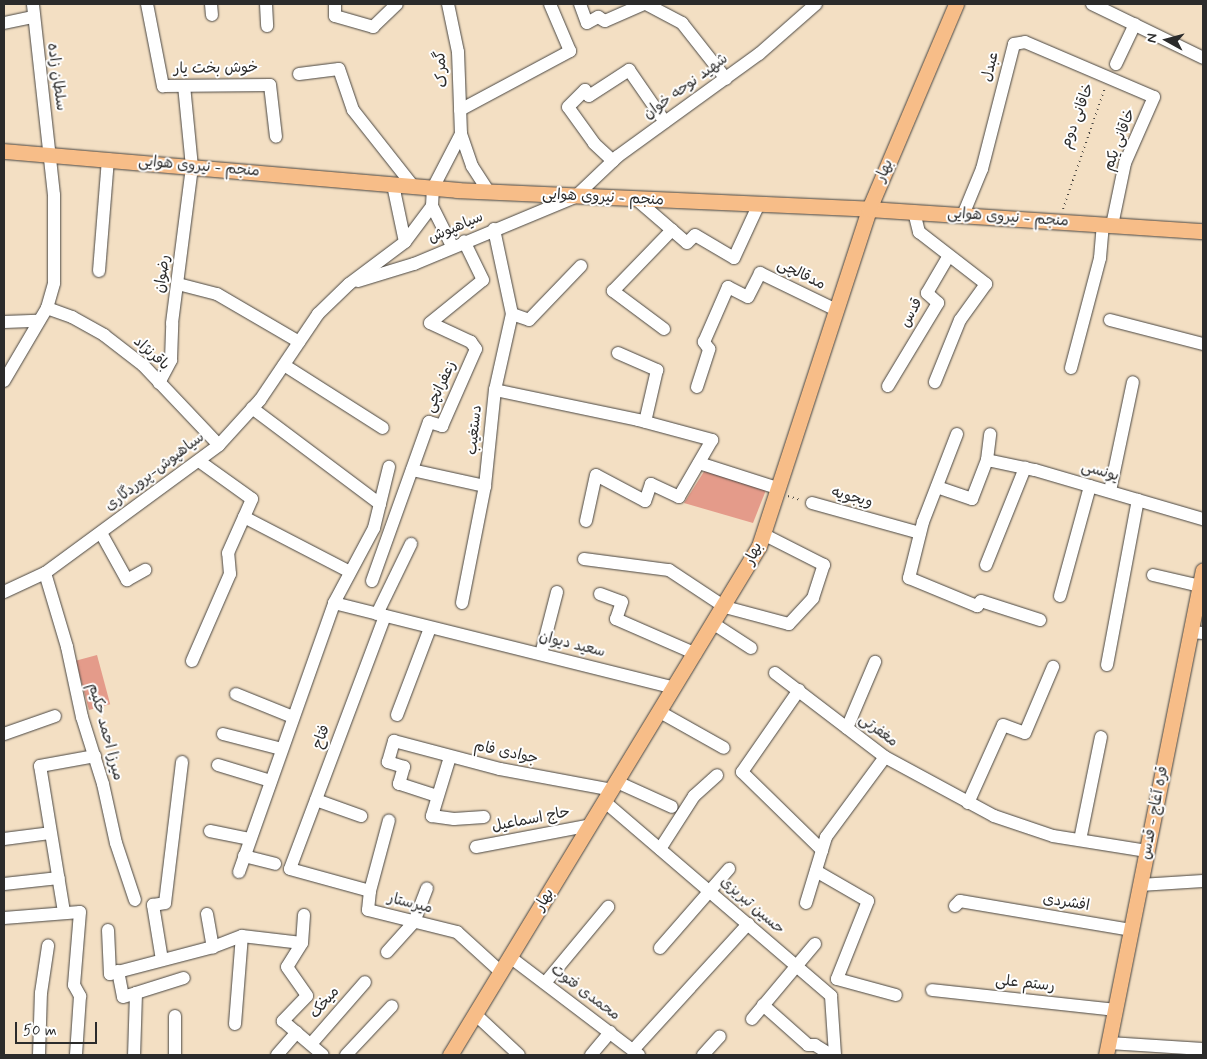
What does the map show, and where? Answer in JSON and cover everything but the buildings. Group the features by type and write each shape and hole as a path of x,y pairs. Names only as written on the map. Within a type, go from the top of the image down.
{"main road":[{"name":"بهار","path":"450,1055 751,563 763,534 834,309 869,209 956,4"},
{"name":"منجم - نیروی هوایی","path":"4,151 489,192 869,209 1203,231"},
{"name":"قره آغاج - قدس","path":"1108,1049 1147,851 1197,633 1202,578"}],"street":[{"name":"سلطان زاده","path":"33,4 33,17 51,155"},
{"name":"خوش بخت یار","path":"147,4 163,86 270,85 276,137"},
{"path":"266,4 267,26"},
{"path":"336,4 335,16 372,27 397,4"},
{"name":"گمرک","path":"448,4 458,52 461,134 472,166 489,192"},
{"path":"460,110 570,51 550,4"},
{"path":"580,4 588,23 598,17 605,21 645,4 682,23 726,78"},
{"name":"شهید نوحه خوان","path":"575,197 613,161 726,78 816,4"},
{"path":"1092,4 1116,9 1134,24 1203,58"},
{"path":"4,23 33,17"},
{"path":"1116,64 1134,24"},
{"name":"عبدل","path":"963,215 982,169 1014,44 1025,42 1154,97"},
{"path":"298,74 339,69 353,110 413,186"},
{"path":"613,161 594,144 568,107 585,90 590,96 629,70 665,122"},
{"name":"رضوان","path":"159,383 171,360 192,167 184,86"},
{"name":"خاقانی یکم","path":"1071,368 1107,224 1125,163 1154,97"},
{"name":"گمرک","path":"433,188 461,134"},
{"path":"4,381 46,308 54,284 56,239 51,155"},
{"path":"99,270 108,159"},
{"path":"393,185 405,242"},
{"path":"433,188 432,206 458,244"},
{"name":"سیاهپوش","path":"349,284 414,264 494,229 575,197"},
{"path":"636,199 687,243 695,235 734,258 759,204"},
{"name":"سیاهپوش-پروردگاری","path":"4,592 45,573 199,461 218,445 252,408 318,314 349,284 405,242 432,206"},
{"path":"914,212 919,232 948,257 986,284 960,320 935,382"},
{"name":"دستغیب","path":"462,603 485,486 495,390 512,314 494,229"},
{"path":"664,330 613,291 672,230"},
{"name":"زعفرانچی","path":"372,581 429,422 442,426 476,349 471,342 430,323 483,280 458,244"},
{"name":"قدس","path":"888,386 938,303 927,293 948,257"},
{"path":"512,314 529,320 581,266"},
{"name":"مدقالچی","path":"697,387 709,349 704,342 728,287 748,297 760,273 834,309"},
{"path":"178,284 217,294 299,342"},
{"name":"باقرنژاد","path":"46,308 104,336 159,383 218,445"},
{"path":"1110,320 1203,344"},
{"path":"4,322 38,321"},
{"path":"618,353 657,370 645,422"},
{"path":"284,365 383,428"},
{"path":"1110,491 1133,382"},
{"path":"495,390 645,422 712,440 679,497 651,484 645,501 596,475 586,520"},
{"path":"252,408 380,504"},
{"path":"957,434 920,533 909,578 977,606 981,601 1040,620"},
{"path":"937,487 972,499 987,460 990,434"},
{"name":"یونسی","path":"987,460 1025,468 1110,491 1203,519"},
{"path":"192,661 230,574 228,553 252,499 199,461"},
{"path":"699,463 777,491"},
{"path":"239,872 334,602 374,528 389,467"},
{"path":"986,565 1025,468"},
{"path":"412,470 485,486"},
{"path":"1060,596 1090,486"},
{"path":"1107,666 1138,500"},
{"name":"ویجویه","path":"812,504 920,533"},
{"path":"244,517 350,572"},
{"path":"101,533 127,580 145,570"},
{"path":"584,559 669,570 725,607 789,624 813,598 824,565 763,534"},
{"name":"فتاح","path":"290,869 381,615 411,544"},
{"name":"میرزا احمد حکیم","path":"45,573 95,756 116,843 135,900"},
{"path":"1153,575 1202,578"},
{"path":"541,654 557,592"},
{"path":"600,594 622,602 616,620 696,654"},
{"name":"سعید دیوان","path":"334,602 461,636 675,688"},
{"path":"714,624 751,648"},
{"path":"397,715 430,628"},
{"path":"847,728 875,662"},
{"path":"968,803 1003,725 1025,733 1053,667"},
{"name":"مغفرتی","path":"775,673 885,757 994,816 1054,836 1147,851"},
{"path":"799,690 742,772 822,850"},
{"path":"236,694 293,717"},
{"path":"660,712 724,748"},
{"path":"4,734 55,716"},
{"path":"223,734 282,748"},
{"path":"1080,840 1101,737"},
{"name":"جوادی فام","path":"437,796 399,784 404,767 388,762 394,741 450,757 612,791 672,806"},
{"path":"64,912 40,766 95,756"},
{"path":"450,757 432,816 454,819 484,817"},
{"path":"806,903 826,837 885,757"},
{"path":"162,960 153,905 165,902 182,762"},
{"path":"218,765 271,781"},
{"path":"660,849 694,796 717,775"},
{"name":"حسین تبریزی","path":"612,791 660,849 831,996 833,1055"},
{"path":"316,800 361,816"},
{"path":"370,891 389,820"},
{"name":"حاج اسماعیل","path":"476,847 591,825"},
{"path":"210,832 250,840"},
{"path":"4,839 50,833"},
{"path":"244,856 275,864"},
{"name":"میرستار","path":"290,869 370,891 368,910 457,932 501,972"},
{"path":"660,948 729,869"},
{"path":"816,871 868,901 837,979 896,995"},
{"path":"4,884 59,878"},
{"path":"1140,885 1203,881"},
{"path":"387,952 414,922 427,888"},
{"name":"افشردی","path":"954,906 960,901 1131,930"},
{"path":"545,983 608,907"},
{"path":"4,918 80,912 74,985 80,996 76,1055"},
{"path":"207,914 213,947"},
{"path":"304,915 302,943 287,967 307,996 283,1021 323,1055"},
{"path":"636,1053 748,924"},
{"path":"108,930 110,974 213,947 242,936 302,943"},
{"path":"235,1024 242,936"},
{"path":"752,1019 795,965 815,944"},
{"path":"39,1055 41,993 48,946"},
{"name":"محمدی فتوت","path":"510,957 636,1053"},
{"path":"118,971 123,997 184,978"},
{"name":"میخک","path":"311,1044 365,982"},
{"name":"رستم علی","path":"932,990 1115,1010"},
{"path":"134,1055 136,993"},
{"path":"763,1005 808,1045 815,1045 833,1055"},
{"path":"346,1055 392,1006"},
{"path":"475,1014 519,1055"},
{"path":"175,1055 176,1016"},
{"path":"277,1055 297,1032"},
{"path":"591,1055 610,1032"},
{"path":"702,1055 720,1036"},
{"path":"1108,1049 1203,1049"}],"path":[{"name":"خاقانی دوم","path":"1060,221 1084,143 1110,78"},
{"name":"ویجویه","path":"777,491 812,504"}]}
